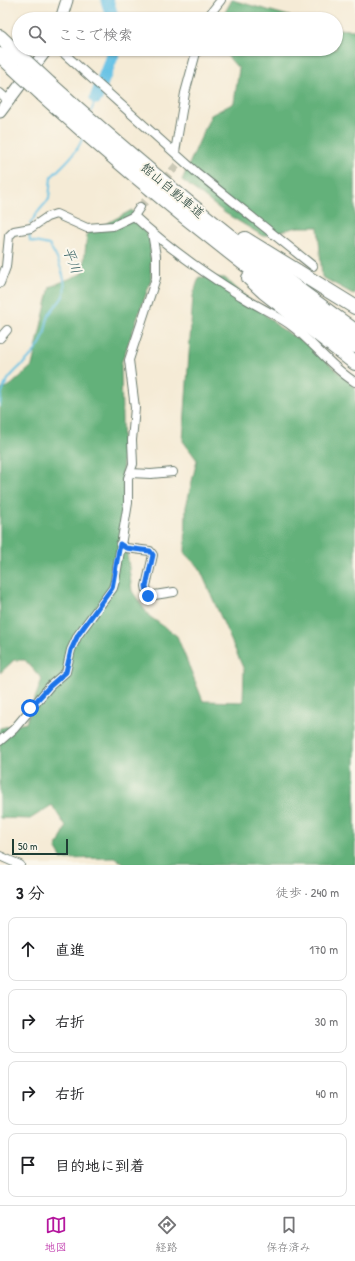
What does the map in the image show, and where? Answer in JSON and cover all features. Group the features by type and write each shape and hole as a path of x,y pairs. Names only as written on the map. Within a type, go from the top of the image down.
{"highway":[{"name":"館山自動車道","path":"0,37 12,54"},
{"name":"館山自動車道","path":"0,55 18,62"},
{"name":"館山自動車道","path":"14,56 47,90 96,134 193,215 254,272 355,346"},
{"name":"館山自動車道","path":"193,215 256,257 355,331"},
{"path":"193,215 355,307"},
{"path":"193,215 264,292 355,363"}],"street":[{"path":"63,12 67,0"},
{"path":"212,12 221,0"},
{"path":"0,112 42,56"},
{"path":"67,56 175,152 180,162 313,266"},
{"path":"175,152 185,93 195,56"},
{"path":"0,93 9,101"},
{"path":"0,283 6,267 9,236 14,232 29,229 47,217 56,214 87,228 113,226 134,216 140,207"},
{"path":"134,216 152,233 227,287 287,323 304,336 344,375 355,382"},
{"path":"0,742 14,729 50,686 66,672 71,650 78,635 112,588 128,503 128,478 133,464 132,440 135,408 130,360 156,278 156,256 152,233"},
{"path":"0,338 8,330"},
{"path":"130,473 151,474 173,472"},
{"path":"120,544 126,548 150,551 153,555 146,586 148,596 174,592"},
{"path":"0,856 20,865"}],"green space":[{"path":"232,0 275,12 225,12"},
{"path":"343,29 355,30 355,295 322,277 318,227 298,227 263,236 225,213 182,180 211,115 234,103 239,69 227,56 343,56"},
{"path":"132,210 150,240 151,280 121,364 124,529 132,591 149,616 177,636 203,701 243,702 244,670 199,567 185,554 186,507 197,460 183,441 193,296 199,277 225,278 279,327 308,345 355,387 355,865 126,865 115,858 62,859 56,849 66,827 52,805 30,819 0,818 0,728 26,723 42,679 25,660 14,660 0,673 0,390 11,385 32,366 50,287 83,273 87,234"}],"waterway":[{"name":"平川","path":"107,0 111,12"},
{"name":"平川","path":"96,98 112,56"},
{"name":"平川","path":"91,112 96,98"},
{"name":"平川","path":"30,224 49,199 51,177 65,164 77,149 83,137"},
{"name":"平川","path":"0,406 1,395 5,385 9,378 28,359 40,344 49,315 62,299 64,290 63,277 59,262 52,250 49,245 30,241 29,231"}],"tunnel":[{"path":"140,207 178,164"}],"route":[{"path":"30,708 50,686 66,672 71,650 78,635 108,594 115,581 120,544 126,548 150,551 153,555 146,586 148,596"}]}
